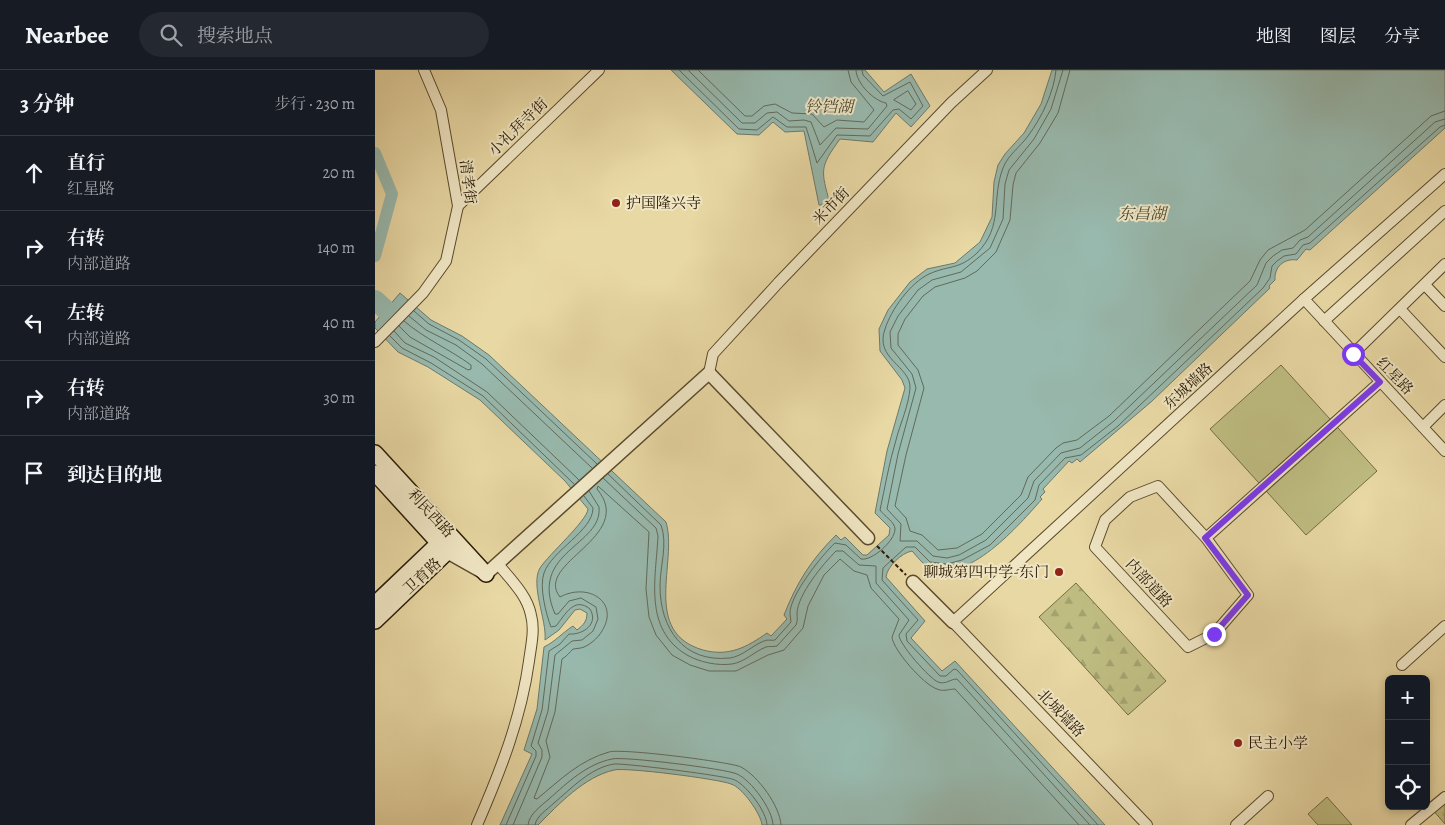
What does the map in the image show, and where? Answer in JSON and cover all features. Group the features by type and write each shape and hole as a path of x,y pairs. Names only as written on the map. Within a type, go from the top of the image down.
{"main road":[{"name":"利民西路","path":"375,453 492,569"},
{"name":"利民西路","path":"375,473 443,548"},
{"name":"卫育路","path":"375,604 443,548"},
{"name":"卫育路","path":"375,621 443,548"}],"street":[{"name":"清孝街","path":"375,342 423,293 445,261 458,206 441,110 424,70"},
{"name":"小礼拜寺街","path":"458,206 599,70"},
{"name":"米市街","path":"709,373 713,354 779,282 951,103 987,70"},
{"name":"东城墙路","path":"953,622 1304,299 1445,174"},
{"path":"1324,321 1445,211"},
{"path":"1353,354 1445,264"},
{"path":"1425,285 1445,306"},
{"name":"红星路","path":"1304,299 1445,451"},
{"path":"1400,309 1445,357"},
{"path":"492,569 709,373 868,538"},
{"path":"1205,538 1380,382"},
{"path":"1423,427 1445,405"},
{"name":"内部道路","path":"1157,486 1205,538 1248,595 1214,634 1188,647 1095,546 1105,520 1130,497 1157,486"},
{"path":"443,548 492,569 525,600 531,616 533,633 525,690 515,728 477,825"},
{"path":"913,582 953,622"},
{"name":"北城墙路","path":"953,622 1147,825"},
{"path":"1402,665 1445,626"},
{"path":"1236,825 1268,796"},
{"path":"1411,825 1445,798"}],"path":[{"path":"868,538 913,582"}],"green space":[{"path":"1281,365 1377,471 1306,535 1210,429"},
{"path":"1076,583 1166,681 1128,715 1039,617"},
{"path":"1327,797 1352,825 1318,825 1308,814"},
{"path":"1445,797 1445,824 1432,809"}],"water":[{"name":"铃铛湖","path":"671,70 865,70 884,92 911,74 930,106 911,127 896,113 873,142 840,139 825,163 824,176 830,204 819,205 804,131 785,132 773,122 759,135 737,134"},
{"name":"东昌湖","path":"1052,70 1445,70 1445,128 1310,250 1306,249 1297,260 1288,260 1281,264 1276,271 1275,280 1269,286 1270,288 1151,402 1080,462 1077,459 1072,463 1069,461 1043,489 1045,492 1040,497 1042,499 1007,537 976,560 960,568 944,571 929,567 912,551 899,557 887,573 886,577 925,621 911,638 942,671 955,661 1105,825 762,825 758,814 750,802 740,790 731,784 672,774 614,770 582,785 563,800 538,825 500,825 532,754 524,750 537,709 544,647 573,626 577,630 584,623 587,616 587,613 580,609 575,610 559,630 545,640 537,575 540,568 575,529 588,509 565,481 480,400 428,367 398,352 375,328 375,322 400,293 431,320 462,336 489,355 666,522 668,538 667,612 673,628 684,641 703,650 721,652 737,649 752,643 767,633 771,636 787,619 784,615 794,592 819,553 836,535 841,540 845,537 863,555 867,555 889,535 890,528 875,513 887,451 905,388 902,380 880,351 879,329 888,310 910,282 927,269 955,263 980,242 992,217 994,182 998,165 1005,154 1024,133 1041,104"}],"waterway":[{"path":"375,153 392,194 375,256"},
{"path":"375,300 386,310"}],"place":[{"name":"护国隆兴寺","path":"616,203"},
{"name":"聊城第四中学-东门","path":"1059,572"},
{"name":"民主小学","path":"1238,743"}],"route":[{"path":"1214,634 1248,595 1205,538 1380,382 1353,354"}]}
